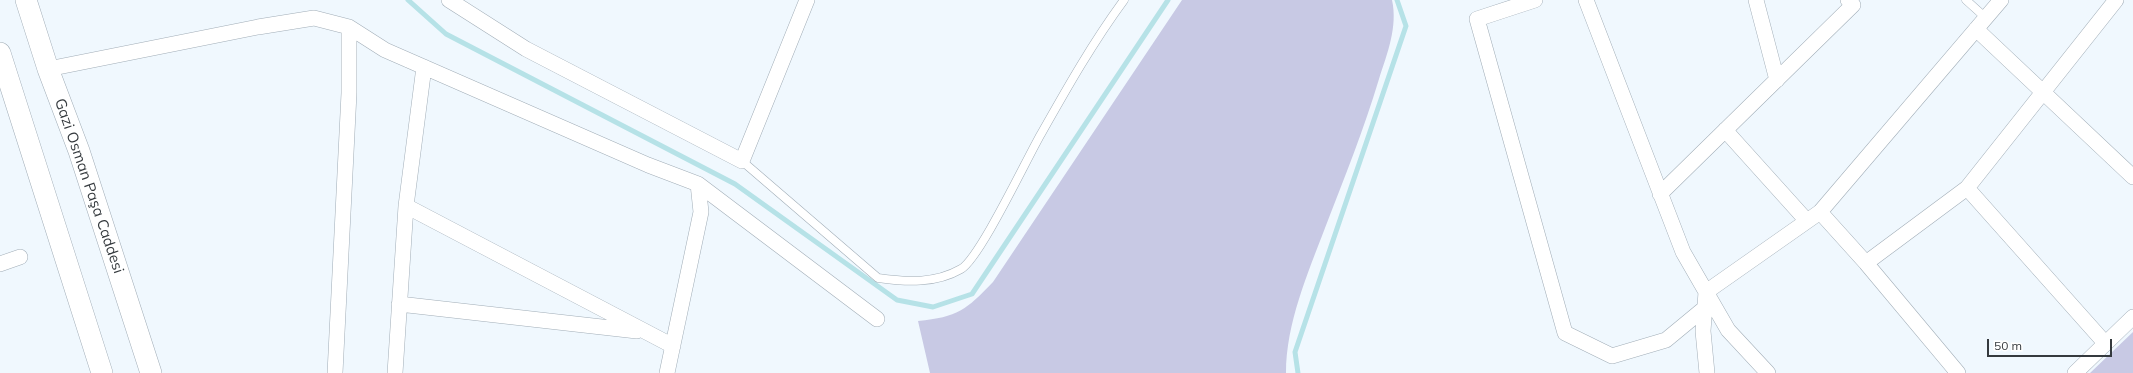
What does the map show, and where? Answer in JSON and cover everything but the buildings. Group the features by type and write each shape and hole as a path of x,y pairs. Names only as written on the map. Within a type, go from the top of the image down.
{"main road":[{"name":"Gazi Osman Paşa Caddesi","path":"26,0 48,69 79,151 151,373"},
{"path":"1,57 102,373"}],"street":[{"path":"449,0 526,49 742,160 807,0"},
{"path":"1535,0 1477,19 1565,333 1612,356 1666,340 1707,301 1820,212 2001,0"},
{"path":"1586,0 1683,252 1707,301 1728,330 1768,373"},
{"path":"1756,0 1777,80"},
{"path":"1866,263 1967,188 2116,0"},
{"path":"1660,194 1777,80 1852,2"},
{"path":"48,69 258,27 314,18 349,27 385,50 641,162 698,184 877,319"},
{"path":"1981,24 2043,92 2133,177"},
{"path":"334,373 349,93 349,27"},
{"path":"395,373 406,206 424,67"},
{"path":"1725,130 1807,221"},
{"path":"667,373 701,212 698,184"},
{"path":"1967,188 2105,343"},
{"path":"406,206 673,346"},
{"path":"1820,212 1866,263 1958,373"},
{"path":"0,264 20,257"},
{"path":"1707,301 1703,331 1707,373"},
{"path":"400,304 645,332"},
{"path":"2075,373 2133,316"}],"lane":[{"path":"742,160 878,278 907,282 935,279 962,268 978,249 1041,134 1101,31 1124,0"},
{"path":"1966,0 1981,24"}],"shaded area":[{"path":"1182,0 1392,0 1394,20 1391,40 1360,135 1299,299 1290,336 1286,373 930,373 918,321 943,317 968,306 993,282"},
{"path":"2133,332 2133,373 2090,373"}],"waterway":[{"path":"408,0 446,34 735,184 897,300 933,307 972,294 1168,0"},
{"path":"1298,373 1295,352 1406,26 1397,0"}]}
